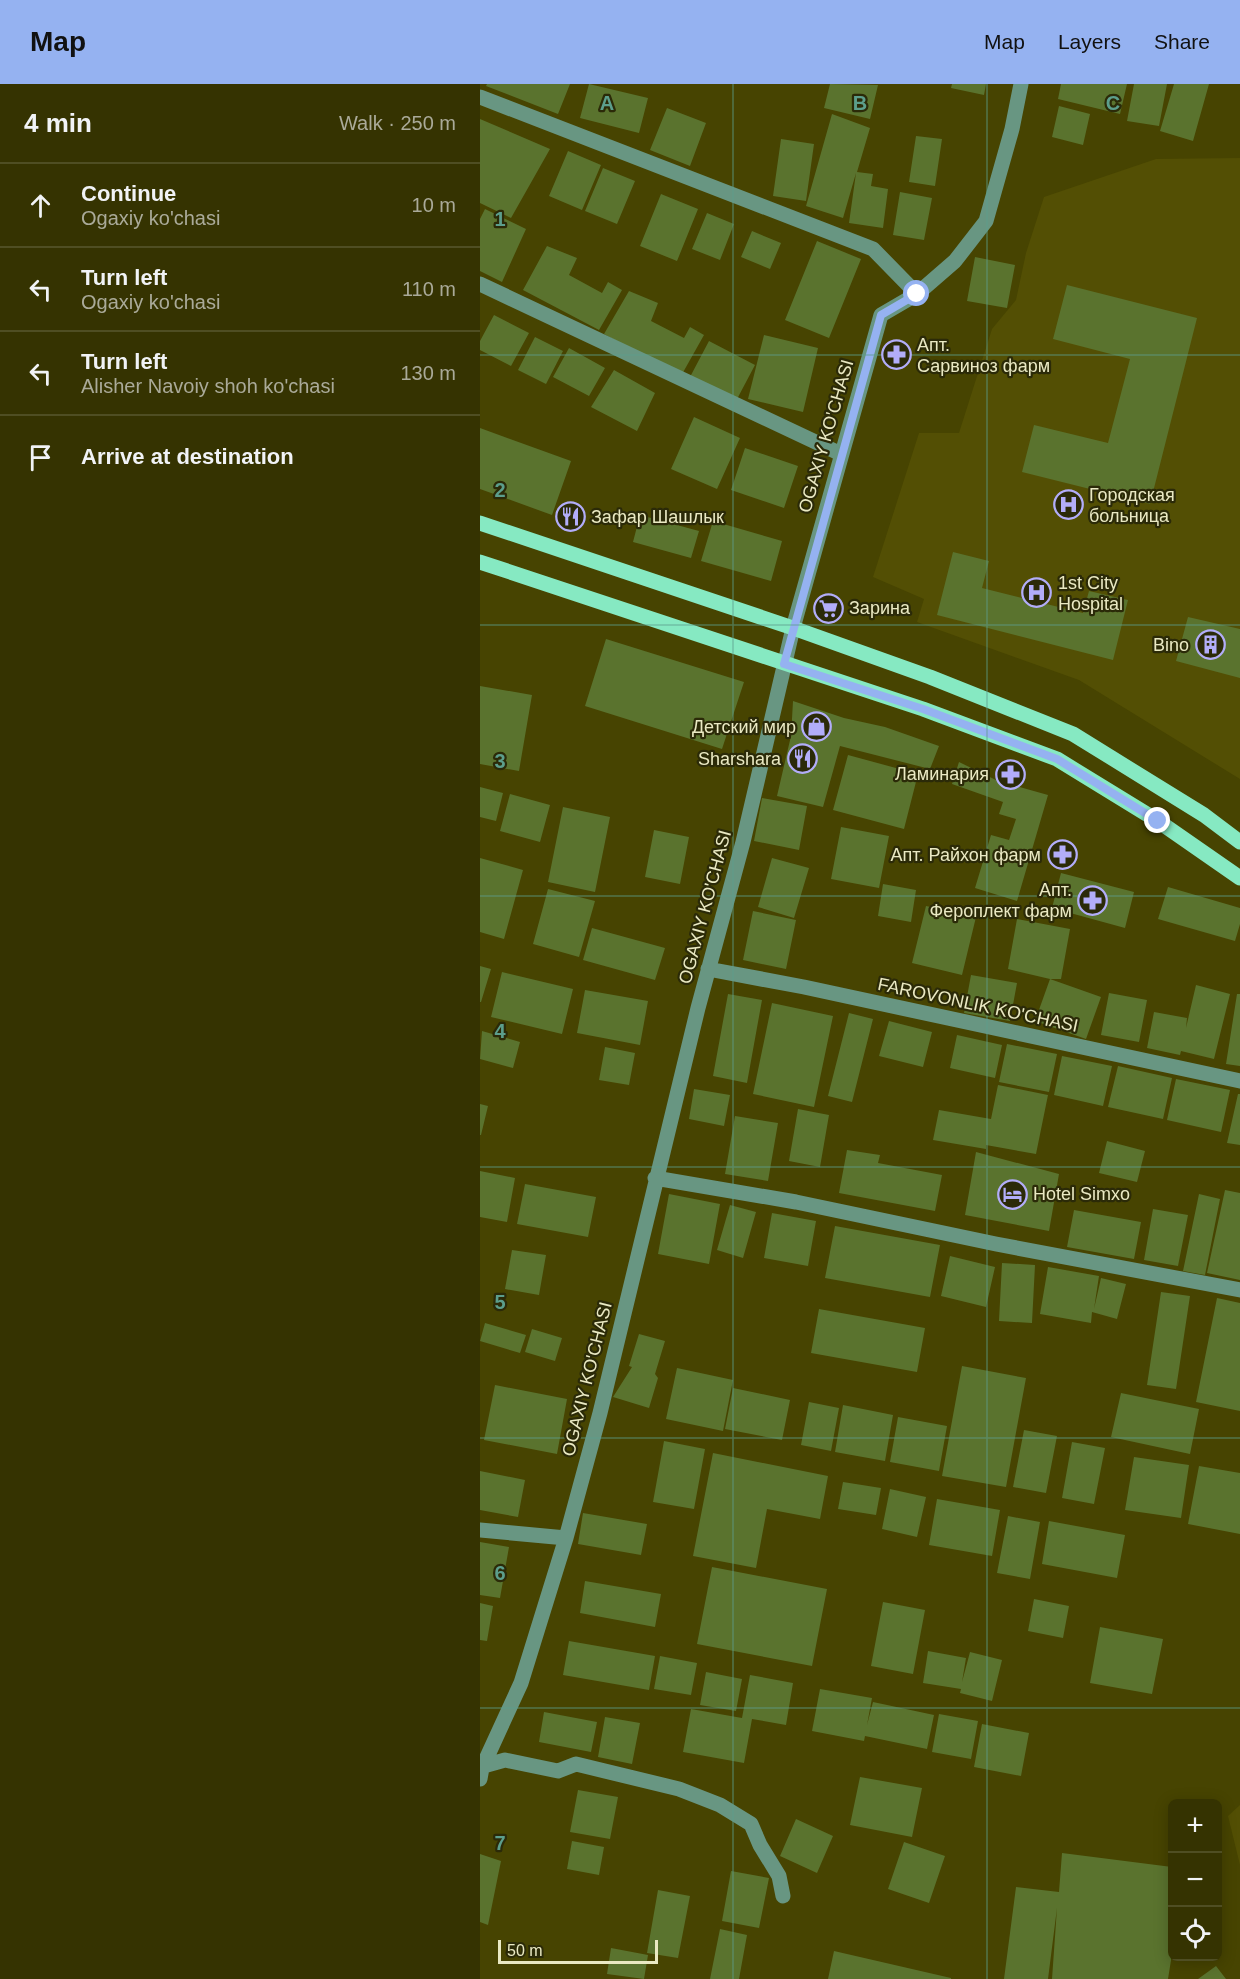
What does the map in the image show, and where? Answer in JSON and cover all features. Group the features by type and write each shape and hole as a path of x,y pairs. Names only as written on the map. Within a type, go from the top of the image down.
{"main road":[{"path":"480,523 793,628 930,677 1073,734 1204,815 1240,842"},
{"path":"480,562 923,709 1057,759 1158,821 1240,878"}],"street":[{"name":"OGAXIY KO'CHASI","path":"481,1771 521,1683 566,1538 600,1413 708,969 744,842 793,628 881,315 917,294 955,261 986,221 1022,84"},
{"path":"480,97 873,249 917,294"},
{"path":"480,284 841,454"},
{"name":"FAROVONLIK KO'CHASI","path":"708,969 804,987 1240,1081"},
{"path":"656,1178 796,1202 996,1244 1240,1290"},
{"path":"480,1530 566,1538"},
{"path":"481,1771 505,1760 558,1771 576,1764 679,1789 720,1805 751,1824 760,1845 779,1876 783,1896"}],"shaded area":[{"name":"Городская больница","path":"1240,158 1240,779 1079,680 917,622 924,599 873,577 919,433 959,433 992,329 1016,300 1026,253 1044,197 1156,159"},
{"path":"1240,1805 1240,1865 1228,1816"}],"building":[{"path":"487,84 570,84 558,114 486,86"},
{"path":"589,84 648,98 639,133 580,118"},
{"path":"830,84 878,85 870,119 824,108"},
{"path":"952,84 986,84 984,95 951,88"},
{"path":"1061,84 1127,84 1120,114 1058,99"},
{"path":"1134,84 1167,84 1159,126 1127,121"},
{"path":"1174,84 1209,84 1193,141 1160,131"},
{"path":"1059,106 1090,114 1083,145 1052,137"},
{"path":"667,108 706,123 690,166 650,150"},
{"path":"832,114 870,128 857,172 873,174 871,186 888,189 883,228 849,223 856,173 843,218 806,206"},
{"path":"480,119 550,149 511,218 480,203"},
{"path":"916,136 942,139 935,186 909,182"},
{"path":"781,139 814,144 806,201 773,196"},
{"path":"568,151 601,165 582,210 549,196"},
{"path":"603,168 635,181 617,224 585,211"},
{"path":"900,192 932,198 924,240 893,235"},
{"path":"661,194 698,209 677,261 640,246"},
{"path":"485,209 526,229 502,282 480,271 480,219"},
{"path":"707,213 734,224 720,260 692,249"},
{"path":"752,231 781,243 770,269 741,257"},
{"path":"817,241 861,259 829,338 785,320"},
{"path":"547,246 577,258 569,275 602,293 608,282 622,290 599,330 523,290"},
{"path":"975,257 1015,265 1007,308 967,301"},
{"path":"1067,285 1197,318 1150,504 1022,472 1034,425 1108,443 1130,359 1053,339"},
{"path":"629,291 658,303 651,321 684,338 690,327 704,335 681,376 604,334"},
{"path":"494,315 529,333 511,366 480,350 480,341"},
{"path":"764,335 818,348 803,412 748,399"},
{"path":"535,337 563,351 546,384 518,370"},
{"path":"709,341 755,365 736,401 690,377"},
{"path":"569,348 605,368 589,396 553,377"},
{"path":"614,370 655,393 637,431 591,407"},
{"path":"694,417 740,438 717,489 671,469"},
{"path":"480,428 571,461 552,515 480,489"},
{"path":"745,448 798,466 784,508 731,490"},
{"path":"640,515 699,531 691,558 633,542"},
{"path":"713,521 782,541 771,581 701,561"},
{"path":"953,552 989,561 982,588 1083,613 1089,591 1128,600 1113,660 937,615"},
{"name":"Bino","path":"1188,617 1240,629 1240,678 1176,661"},
{"path":"606,639 744,682 722,749 585,706"},
{"path":"480,686 532,695 519,771 480,764"},
{"path":"793,701 844,718 885,727 939,746 930,769 840,746 823,807 777,796 791,736"},
{"path":"848,755 918,774 904,829 833,810"},
{"path":"959,762 998,781 1048,795 1017,901 975,888 991,835 1009,840 1016,819 999,814 1003,802 952,784"},
{"path":"480,787 503,793 496,821 480,817"},
{"path":"510,794 550,805 540,842 500,831"},
{"path":"762,798 807,806 799,850 754,841"},
{"path":"563,807 610,817 595,892 548,882"},
{"path":"841,827 889,836 879,888 831,879"},
{"path":"654,830 689,837 680,884 645,877"},
{"path":"480,858 523,870 504,939 480,932"},
{"path":"772,858 809,868 794,918 758,907"},
{"name":"Апт. Фероплект фарм","path":"1061,873 1134,892 1125,928 1052,908"},
{"path":"883,884 916,890 911,922 878,916"},
{"path":"1168,887 1240,908 1240,924 1235,941 1158,919"},
{"path":"548,889 595,901 579,957 533,944"},
{"path":"926,906 976,917 962,975 912,963"},
{"path":"753,911 796,920 786,969 743,960"},
{"path":"1017,919 1070,929 1061,979 1050,979 1008,969"},
{"path":"592,928 665,948 655,980 583,960"},
{"path":"480,966 491,969 481,1002 480,1002"},
{"path":"502,972 573,989 562,1034 491,1017"},
{"path":"971,975 1017,983 1010,1021 964,1013"},
{"path":"1050,979 1101,997 1086,1039 1035,1021"},
{"path":"1196,985 1230,994 1214,1059 1181,1051 1180,1055 1147,1048 1154,1012 1187,1018 1186,1028"},
{"path":"585,990 648,1001 640,1045 577,1033"},
{"path":"1109,993 1147,1000 1139,1042 1101,1035"},
{"path":"728,994 762,1000 747,1083 713,1076"},
{"path":"1237,994 1240,994 1240,1066 1226,1064"},
{"path":"772,1003 833,1016 814,1107 753,1094"},
{"path":"849,1013 873,1019 852,1102 828,1096"},
{"path":"889,1021 932,1032 923,1067 879,1056"},
{"path":"482,1031 520,1042 513,1068 480,1059"},
{"path":"957,1035 1002,1045 995,1078 950,1068"},
{"path":"1007,1044 1057,1054 1049,1092 999,1082"},
{"path":"605,1047 635,1053 629,1085 599,1080"},
{"path":"1062,1056 1112,1066 1103,1106 1054,1095"},
{"path":"1118,1066 1172,1078 1163,1119 1108,1107"},
{"path":"1176,1079 1230,1090 1221,1132 1167,1120"},
{"path":"998,1085 1048,1095 1036,1154 986,1145 986,1149 933,1140 939,1110 991,1119"},
{"path":"694,1089 730,1095 724,1126 689,1119"},
{"path":"1238,1094 1240,1094 1240,1145 1227,1143"},
{"path":"480,1104 488,1106 481,1135 480,1135"},
{"path":"798,1109 829,1115 820,1167 789,1161"},
{"path":"735,1116 778,1123 768,1181 725,1174"},
{"path":"1107,1141 1145,1151 1137,1182 1099,1173"},
{"path":"847,1150 880,1155 878,1163 942,1175 935,1211 839,1193"},
{"name":"Hotel Simxo","path":"976,1152 1059,1174 1049,1231 965,1215"},
{"path":"480,1171 515,1178 507,1222 480,1217"},
{"path":"525,1184 596,1197 588,1237 517,1224"},
{"path":"1225,1190 1240,1193 1240,1280 1207,1273"},
{"path":"669,1194 720,1204 709,1264 658,1254"},
{"path":"1199,1194 1220,1199 1205,1275 1183,1271"},
{"path":"730,1205 756,1212 743,1258 717,1250"},
{"path":"1153,1209 1188,1215 1178,1266 1144,1260"},
{"path":"1074,1210 1141,1222 1134,1259 1067,1247"},
{"path":"772,1213 816,1221 808,1266 764,1258"},
{"path":"835,1226 940,1245 930,1297 825,1278"},
{"path":"512,1250 546,1255 539,1295 505,1289"},
{"path":"950,1256 995,1267 986,1307 941,1296"},
{"path":"1002,1263 1035,1265 1032,1323 999,1321"},
{"path":"1048,1267 1099,1276 1094,1309 1101,1278 1126,1284 1117,1319 1092,1312 1091,1323 1040,1314"},
{"path":"1161,1292 1190,1296 1176,1389 1147,1385"},
{"path":"1217,1298 1240,1303 1240,1411 1196,1402"},
{"path":"819,1309 925,1328 917,1372 811,1353"},
{"path":"485,1323 526,1335 520,1353 480,1341"},
{"path":"532,1329 562,1338 555,1361 525,1352"},
{"path":"639,1334 665,1341 655,1374 658,1378 649,1408 613,1397 632,1367 629,1366"},
{"path":"962,1366 1026,1378 1006,1487 942,1476"},
{"path":"677,1368 733,1380 723,1431 666,1419"},
{"path":"495,1385 567,1399 557,1454 484,1440"},
{"path":"733,1388 790,1400 782,1440 725,1429"},
{"path":"1121,1393 1199,1409 1190,1454 1111,1437"},
{"path":"809,1402 839,1408 831,1451 801,1445"},
{"path":"843,1405 893,1415 885,1461 835,1452"},
{"path":"898,1417 947,1426 939,1471 890,1462"},
{"path":"1024,1430 1057,1436 1046,1493 1013,1487"},
{"path":"664,1441 705,1449 694,1509 653,1502"},
{"path":"1072,1442 1105,1448 1094,1504 1062,1498"},
{"path":"713,1453 828,1476 820,1519 767,1509 756,1568 693,1556"},
{"path":"1134,1457 1189,1465 1181,1518 1125,1510"},
{"path":"1199,1466 1240,1473 1240,1534 1188,1524"},
{"path":"480,1471 525,1480 518,1517 480,1510"},
{"path":"843,1482 881,1488 876,1515 838,1509"},
{"path":"890,1489 926,1497 917,1537 882,1529"},
{"path":"937,1499 1000,1510 992,1556 929,1545"},
{"path":"583,1513 647,1524 641,1555 578,1544"},
{"path":"1008,1516 1040,1522 1030,1579 997,1573"},
{"path":"1049,1521 1125,1535 1117,1578 1042,1564"},
{"path":"480,1542 509,1547 500,1598 480,1595"},
{"path":"712,1567 827,1589 812,1666 697,1644"},
{"path":"585,1581 661,1594 655,1627 580,1613"},
{"path":"1034,1599 1069,1606 1063,1638 1028,1631"},
{"path":"883,1602 925,1610 913,1674 871,1666"},
{"path":"480,1603 493,1606 487,1641 480,1640"},
{"path":"1100,1627 1163,1639 1152,1694 1090,1683"},
{"path":"569,1641 655,1656 649,1690 563,1675"},
{"path":"928,1651 966,1658 962,1682 970,1652 1002,1660 992,1701 960,1693 961,1689 923,1683"},
{"path":"660,1656 697,1663 691,1695 654,1689"},
{"path":"706,1672 742,1679 736,1711 700,1705"},
{"path":"750,1675 793,1683 786,1725 752,1719 744,1763 683,1752 691,1709 742,1718"},
{"path":"820,1689 872,1698 867,1725 873,1702 934,1715 927,1749 865,1736 864,1741 812,1731"},
{"path":"544,1712 597,1722 591,1752 539,1742"},
{"path":"939,1714 978,1721 971,1759 932,1752"},
{"path":"605,1717 640,1723 632,1764 598,1757"},
{"path":"982,1724 1029,1733 1021,1776 974,1767"},
{"path":"860,1777 922,1788 912,1837 850,1825"},
{"path":"578,1790 618,1797 610,1839 570,1832"},
{"path":"796,1819 833,1836 817,1873 780,1856"},
{"path":"572,1841 604,1847 599,1875 567,1869"},
{"path":"904,1842 945,1856 929,1903 888,1889"},
{"path":"1062,1853 1168,1866 1168,1961 1171,1961 1168,1979 1052,1979 1057,1908 1048,1979 1004,1979 1016,1887 1059,1892"},
{"path":"480,1854 501,1861 488,1925 480,1922"},
{"path":"731,1871 769,1878 759,1928 722,1921"},
{"path":"658,1890 690,1896 678,1958 647,1953"},
{"path":"720,1929 747,1935 739,1979 710,1979"},
{"path":"611,1948 648,1955 644,1979 607,1974"},
{"path":"834,1951 951,1978 951,1979 828,1979"},
{"path":"1216,1966 1226,1979 1198,1979"}],"place":[{"name":"Апт. Сарвиноз фарм","path":"896,355"},
{"name":"Городская больница","path":"1068,505"},
{"name":"Зафар Шашлык","path":"570,517"},
{"name":"1st City Hospital","path":"1037,593"},
{"name":"Зарина","path":"828,608"},
{"name":"Bino","path":"1210,645"},
{"name":"Детский мир","path":"817,727"},
{"name":"Sharshara","path":"802,759"},
{"name":"Ламинария","path":"1010,774"},
{"name":"Апт. Райхон фарм","path":"1062,855"},
{"name":"Апт. Фероплект фарм","path":"1093,900"},
{"name":"Hotel Simxo","path":"1012,1194"}],"route":[{"path":"917,294 881,315 784,664 923,709 1057,759 1158,821"}]}
